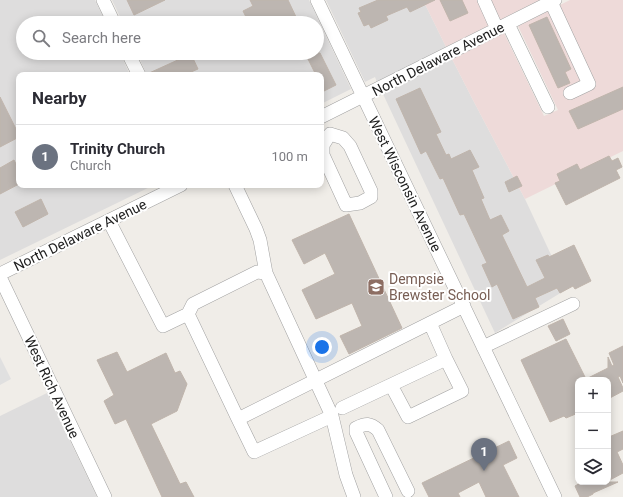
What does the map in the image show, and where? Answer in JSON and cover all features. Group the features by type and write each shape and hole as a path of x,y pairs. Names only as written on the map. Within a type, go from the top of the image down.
{"street":[{"path":"103,0 111,16"},
{"name":"West Wisconsin Avenue","path":"317,0 555,497"},
{"path":"484,0 502,26 548,107"},
{"path":"553,1 589,84 570,93"},
{"name":"North Delaware Avenue","path":"324,116 553,1"},
{"path":"132,60 138,72"},
{"path":"324,121 330,134 343,138 350,146 371,191 371,198 360,204 346,204 324,157"},
{"path":"324,145 330,134"},
{"name":"North Delaware Avenue","path":"0,276 175,188"},
{"path":"236,188 260,240 266,273 315,380 337,412 346,475 354,497"},
{"path":"109,221 163,326 188,314 193,304 257,272 266,273"},
{"name":"West Rich Avenue","path":"0,276 105,497"},
{"path":"483,347 573,304"},
{"path":"238,419 464,306"},
{"path":"188,314 254,452 446,359"},
{"path":"391,385 408,417 462,391 430,323"},
{"path":"386,497 356,432 356,428 363,424 371,425 378,430 408,491"}],"shaded area":[{"path":"0,0 95,0 103,16 16,16 16,60 123,60 129,72 16,72 16,188 148,188 0,260"},
{"path":"112,0 309,0 317,16 120,16"},
{"path":"326,0 423,0 446,47 377,82 375,77 365,82"},
{"path":"423,0 540,0 446,47"},
{"path":"570,0 623,0 623,151 525,199 452,59 504,33 544,116 558,110 518,26"},
{"path":"324,32 351,89 324,102 324,72 146,72 140,60 324,60"},
{"path":"452,59 525,199 567,289 495,333 383,94"},
{"path":"0,357 11,379 0,385"},
{"path":"47,393 97,497 0,497 0,416"}],"building":[{"path":"127,0 165,0 134,15"},
{"path":"250,0 288,0 296,16 246,16 243,11 253,6"},
{"path":"378,0 435,0 410,12 407,7 386,16 388,20 371,28 369,24 364,26 358,13 361,12 359,8"},
{"path":"440,0 462,0 468,13 450,21"},
{"path":"547,17 571,69 565,72 570,83 558,88 529,25"},
{"path":"178,60 194,60 198,69 191,72 151,72"},
{"path":"308,60 324,60 336,85 324,91 324,72 314,72"},
{"path":"623,87 623,109 578,129 569,111"},
{"path":"420,88 441,132 436,134 446,155 449,154 451,159 470,150 479,167 472,170 484,198 481,199 490,220 501,215 509,231 502,235 527,287 545,278 536,260 548,255 549,257 574,245 591,281 575,289 573,286 560,293 557,288 535,298 539,307 513,319 497,284 492,287 482,265 487,263 464,214 460,215 443,178 440,179 426,151 421,154 396,99"},
{"path":"0,97 16,129 16,139 0,147"},
{"path":"609,156 612,161 618,158 622,167 616,170 620,178 566,205 555,183 560,181 557,174 577,164 580,170"},
{"path":"14,160 16,164 16,186 0,194 0,168"},
{"path":"517,176 522,186 509,192 505,182"},
{"path":"41,199 48,214 23,227 15,212"},
{"path":"349,214 402,328 349,354 340,336 362,326 352,303 316,319 302,290 335,274 325,253 304,264 292,240"},
{"path":"563,319 570,334 556,341 548,326"},
{"path":"566,339 585,377 575,377 575,414 566,418 564,416 550,422 521,360"},
{"path":"623,346 623,383 620,376 618,377 623,391 611,397 611,377 590,377 608,368 608,357 612,366 614,365 609,353"},
{"path":"117,352 127,372 166,353 175,373 180,371 187,384 177,411 151,424 180,484 186,482 194,497 162,497 126,419 115,424 104,401 114,395 97,360"},
{"path":"623,431 623,449 617,452 623,465 623,473 611,479 611,449 611,436"},
{"path":"509,441 517,458 503,465 519,497 486,497 479,482 458,493 460,497 429,497 422,483"},
{"path":"611,482 618,482 587,497 580,497 575,486 611,485"}],"place":[{"name":"Dempsie Brewster School","path":"376,287"},
{"name":"Trinity Church","path":"484,471"}]}
